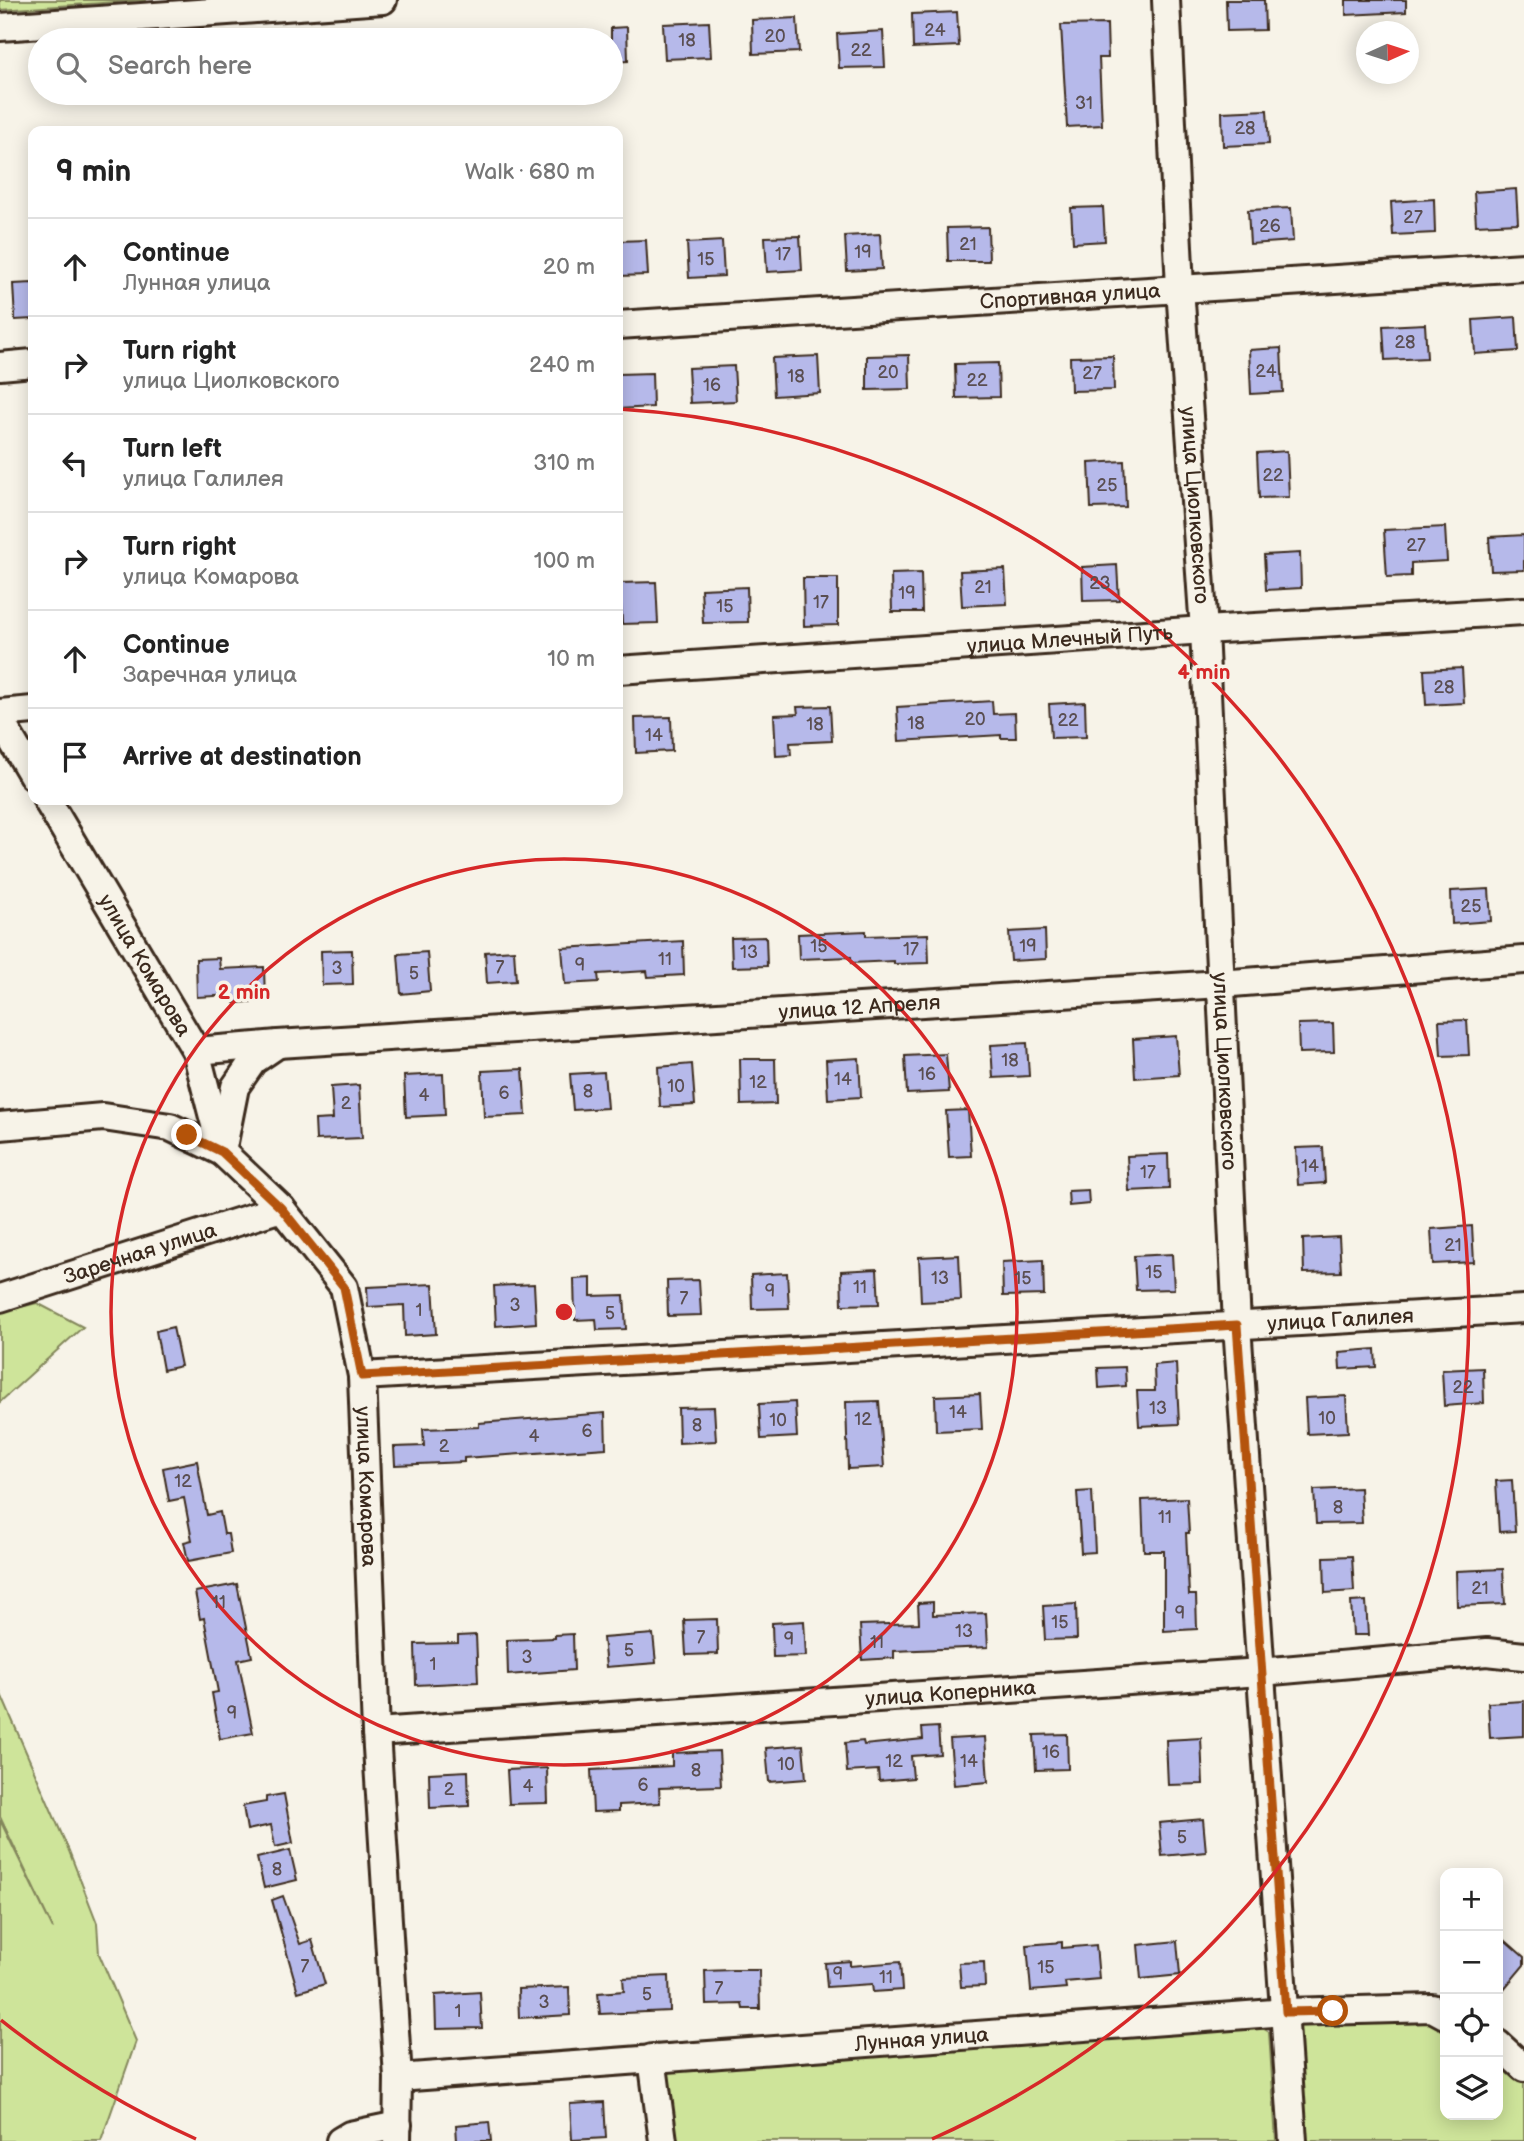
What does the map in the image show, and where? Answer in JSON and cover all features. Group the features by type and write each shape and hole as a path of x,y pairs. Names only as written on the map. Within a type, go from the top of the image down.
{"street":[{"path":"0,27 383,0"},
{"name":"улица Циолковского","path":"1166,0 1180,288 1204,630 1237,1325 1293,2141"},
{"name":"Спортивная улица","path":"623,325 1524,267"},
{"path":"0,366 28,363"},
{"name":"улица Млечный Путь","path":"623,670 1524,611"},
{"path":"0,713 28,710"},
{"path":"0,720 28,768"},
{"name":"улица Комарова","path":"50,805 196,1051 222,1152 281,1208 344,1287 362,1376 376,1731 398,2078 397,2133"},
{"name":"улица 12 Апреля","path":"196,1051 1220,984 1524,960"},
{"path":"0,1126 103,1117 170,1127 222,1152 235,1087 253,1061 278,1044"},
{"name":"Заречная улица","path":"0,1298 281,1208"},
{"name":"улица Галилея","path":"362,1376 1524,1309"},
{"name":"улица Коперника","path":"376,1731 1261,1672 1487,1652 1524,1656"},
{"name":"Лунная улица","path":"398,2078 1286,2012 1432,2008 1440,2012"},
{"path":"1503,2049 1524,2068"},
{"path":"652,2058 663,2141"},
{"path":"341,2141 351,2135 397,2133"}],"green space":[{"path":"0,0 146,0 0,10"},
{"path":"37,1303 83,1327 0,1402 0,1312"},
{"path":"0,1692 69,1851 97,1923 99,1954 136,2041 101,2141 0,2141 0,1820 53,1929 0,1817"},
{"path":"1433,2018 1440,2022 1440,2120 1503,2120 1503,2062 1524,2082 1524,2141 1305,2141 1297,2027 1308,2020"},
{"path":"1254,2023 1269,2032 1276,2141 671,2141 664,2084 667,2069"}],"building":[{"path":"1226,0 1264,0 1265,30 1227,31"},
{"path":"1346,0 1406,0 1406,12 1346,15"},
{"path":"957,12 959,46 913,48 912,14"},
{"path":"797,18 799,52 753,54 752,20"},
{"path":"709,22 711,57 665,59 663,24"},
{"path":"1107,24 1108,58 1099,58 1102,125 1067,127 1061,25"},
{"path":"627,27 628,61 623,61 623,28 611,28"},
{"path":"883,31 885,67 839,68 837,34"},
{"path":"1267,110 1269,144 1223,146 1222,112"},
{"path":"1516,189 1518,223 1476,225 1474,192"},
{"path":"1434,199 1435,233 1393,235 1391,202"},
{"path":"1103,207 1105,241 1073,243 1071,208"},
{"path":"1291,208 1293,241 1250,244 1248,210"},
{"path":"988,227 989,261 948,261 947,228"},
{"path":"880,234 882,269 847,271 845,236"},
{"path":"800,236 802,270 767,272 765,237"},
{"path":"646,240 648,275 623,276 623,241"},
{"path":"722,241 724,276 689,278 687,243"},
{"path":"28,283 28,319 15,320 13,284"},
{"path":"1516,317 1518,351 1475,354 1473,320"},
{"path":"1425,324 1427,358 1385,360 1383,326"},
{"path":"1281,348 1283,392 1251,394 1249,350"},
{"path":"909,355 910,389 867,390 867,356"},
{"path":"818,356 820,393 774,396 772,358"},
{"path":"1113,356 1114,390 1071,391 1070,357"},
{"path":"998,363 999,397 956,398 955,364"},
{"path":"734,366 736,401 690,403 688,368"},
{"path":"652,373 653,407 623,409 623,374"},
{"path":"1287,451 1289,497 1259,498 1257,453"},
{"path":"1124,461 1126,507 1091,508 1089,463"},
{"path":"1445,527 1447,561 1411,563 1411,576 1387,577 1384,530"},
{"path":"1524,535 1524,570 1491,571 1489,537"},
{"path":"1300,553 1301,588 1266,590 1264,555"},
{"path":"1117,565 1119,600 1083,601 1082,567"},
{"path":"1005,569 1007,604 962,606 960,571"},
{"path":"921,573 922,612 892,612 891,574"},
{"path":"803,578 838,578 838,625 804,626"},
{"path":"656,582 658,623 623,624 623,583"},
{"path":"747,587 748,622 703,623 701,589"},
{"path":"1462,668 1464,703 1426,705 1424,670"},
{"path":"992,701 993,714 1015,713 1016,738 1001,738 1001,735 899,741 897,707"},
{"path":"1085,702 1086,737 1051,738 1049,704"},
{"path":"830,706 832,741 790,743 791,755 776,756 774,715 798,714 797,707"},
{"path":"671,717 672,751 636,753 635,718"},
{"path":"1489,889 1491,921 1452,924 1451,891"},
{"path":"1045,930 1046,959 1011,961 1009,932"},
{"path":"866,931 866,936 928,934 929,963 851,963 851,957 799,959 798,934"},
{"path":"766,937 767,966 732,967 731,938"},
{"path":"683,941 684,975 648,977 647,971 598,974 599,982 565,984 562,948"},
{"path":"352,950 353,984 322,985 321,951"},
{"path":"514,950 516,981 487,983 485,952"},
{"path":"427,952 430,991 401,994 398,954"},
{"path":"219,958 220,969 264,967 265,1001 234,1003 233,995 197,997 196,959"},
{"path":"1467,1020 1469,1055 1441,1056 1439,1021"},
{"path":"1333,1023 1334,1052 1299,1053 1298,1024"},
{"path":"1176,1036 1179,1075 1135,1078 1133,1039"},
{"path":"1027,1043 1029,1076 993,1078 991,1045"},
{"path":"946,1054 949,1092 907,1094 905,1056"},
{"path":"859,1058 861,1097 828,1099 826,1060"},
{"path":"740,1059 775,1059 776,1104 741,1105"},
{"path":"692,1064 695,1105 660,1107 658,1067"},
{"path":"523,1069 526,1115 484,1117 482,1071"},
{"path":"604,1072 607,1108 573,1110 570,1074"},
{"path":"443,1074 445,1115 406,1117 404,1076"},
{"path":"359,1085 362,1138 316,1140 315,1120 333,1119 331,1087"},
{"path":"968,1110 971,1156 949,1157 946,1111"},
{"path":"1323,1147 1325,1183 1298,1185 1296,1148"},
{"path":"1168,1154 1169,1189 1129,1191 1127,1156"},
{"path":"1088,1190 1089,1204 1069,1206 1068,1191"},
{"path":"1472,1226 1474,1262 1433,1264 1431,1229"},
{"path":"1339,1237 1341,1272 1304,1273 1303,1239"},
{"path":"1172,1254 1174,1289 1136,1290 1134,1256"},
{"path":"959,1255 961,1300 921,1302 919,1257"},
{"path":"1043,1260 1044,1295 1003,1296 1002,1262"},
{"path":"877,1269 879,1304 842,1305 841,1271"},
{"path":"787,1273 789,1308 752,1309 751,1275"},
{"path":"591,1278 591,1296 624,1295 626,1329 597,1330 596,1319 575,1320 574,1279"},
{"path":"699,1280 701,1315 668,1316 667,1281"},
{"path":"433,1284 436,1334 405,1336 404,1305 368,1307 367,1287"},
{"path":"534,1284 536,1323 496,1326 494,1286"},
{"path":"173,1327 181,1366 163,1370 156,1331"},
{"path":"1375,1349 1376,1367 1340,1369 1339,1352"},
{"path":"1176,1363 1179,1424 1139,1426 1137,1391 1155,1391 1154,1365"},
{"path":"1125,1367 1126,1386 1099,1388 1098,1368"},
{"path":"1483,1368 1484,1403 1444,1406 1442,1370"},
{"path":"980,1394 982,1429 936,1431 935,1396"},
{"path":"1346,1396 1348,1432 1307,1434 1305,1398"},
{"path":"879,1401 884,1467 848,1469 846,1402"},
{"path":"795,1402 797,1437 761,1439 759,1404"},
{"path":"714,1407 716,1441 679,1443 678,1408"},
{"path":"605,1413 606,1448 464,1458 464,1462 395,1465 394,1447 424,1446 423,1429 479,1427 479,1423"},
{"path":"197,1461 207,1515 220,1512 231,1553 188,1561 184,1542 192,1540 184,1498 169,1501 163,1468"},
{"path":"1512,1480 1515,1531 1499,1532 1496,1481"},
{"path":"1360,1488 1362,1523 1316,1524 1314,1490"},
{"path":"1092,1491 1095,1552 1081,1553 1077,1492"},
{"path":"1187,1498 1189,1595 1196,1595 1197,1629 1164,1631 1164,1551 1144,1551 1142,1500"},
{"path":"1352,1556 1354,1591 1325,1593 1324,1557"},
{"path":"1503,1569 1505,1604 1457,1606 1456,1571"},
{"path":"237,1584 252,1657 238,1660 253,1733 220,1739 212,1693 218,1692 204,1618 200,1619 195,1592"},
{"path":"1366,1601 1368,1635 1353,1635 1351,1602"},
{"path":"933,1602 933,1615 986,1613 988,1647 894,1651 894,1658 862,1660 860,1625 919,1623 918,1603"},
{"path":"1076,1604 1077,1639 1045,1640 1043,1606"},
{"path":"717,1619 718,1654 686,1655 684,1620"},
{"path":"804,1621 806,1656 773,1657 772,1623"},
{"path":"573,1634 574,1670 508,1675 507,1640 555,1638 555,1635"},
{"path":"653,1634 656,1663 606,1667 603,1638"},
{"path":"476,1635 478,1682 416,1685 415,1644 458,1643 458,1636"},
{"path":"1524,1701 1524,1736 1490,1738 1488,1703"},
{"path":"938,1727 940,1754 911,1756 913,1778 879,1781 878,1770 847,1772 845,1743 863,1741 864,1745 923,1739 922,1728"},
{"path":"1067,1734 1068,1769 1036,1770 1034,1735"},
{"path":"985,1737 988,1782 954,1785 950,1739"},
{"path":"1201,1738 1203,1784 1168,1785 1166,1740"},
{"path":"803,1745 806,1779 769,1782 766,1748"},
{"path":"719,1751 721,1786 659,1788 660,1803 619,1805 619,1811 593,1812 591,1770 672,1766 672,1753"},
{"path":"547,1768 548,1803 509,1804 507,1770"},
{"path":"468,1771 469,1806 430,1808 429,1773"},
{"path":"284,1794 293,1843 275,1847 271,1825 247,1830 243,1806 266,1802 266,1797"},
{"path":"1203,1819 1206,1852 1162,1856 1159,1823"},
{"path":"290,1850 297,1880 264,1888 257,1858"},
{"path":"283,1896 300,1944 312,1940 325,1984 298,1992 272,1900"},
{"path":"1503,1938 1524,1957 1524,1965 1503,1990"},
{"path":"1177,1941 1180,1975 1141,1979 1138,1945"},
{"path":"1062,1942 1062,1948 1096,1945 1099,1979 1065,1982 1066,1988 1031,1991 1027,1945"},
{"path":"850,1961 850,1966 900,1962 902,1990 873,1992 872,1984 827,1987 825,1963"},
{"path":"984,1962 985,1986 961,1987 959,1963"},
{"path":"759,1970 760,2009 743,2009 742,2004 706,2005 705,1971"},
{"path":"669,1976 670,2011 600,2014 598,1993 624,1991 623,1978"},
{"path":"569,1987 570,2015 519,2018 518,1989"},
{"path":"480,1992 482,2028 436,2029 435,1995"},
{"path":"604,2102 606,2138 572,2140 570,2104"},
{"path":"489,2122 491,2141 457,2141 456,2125"}],"route":[{"path":"187,1135 222,1152 281,1208 344,1287 362,1376 1237,1325 1286,2012 1333,2011"}]}
